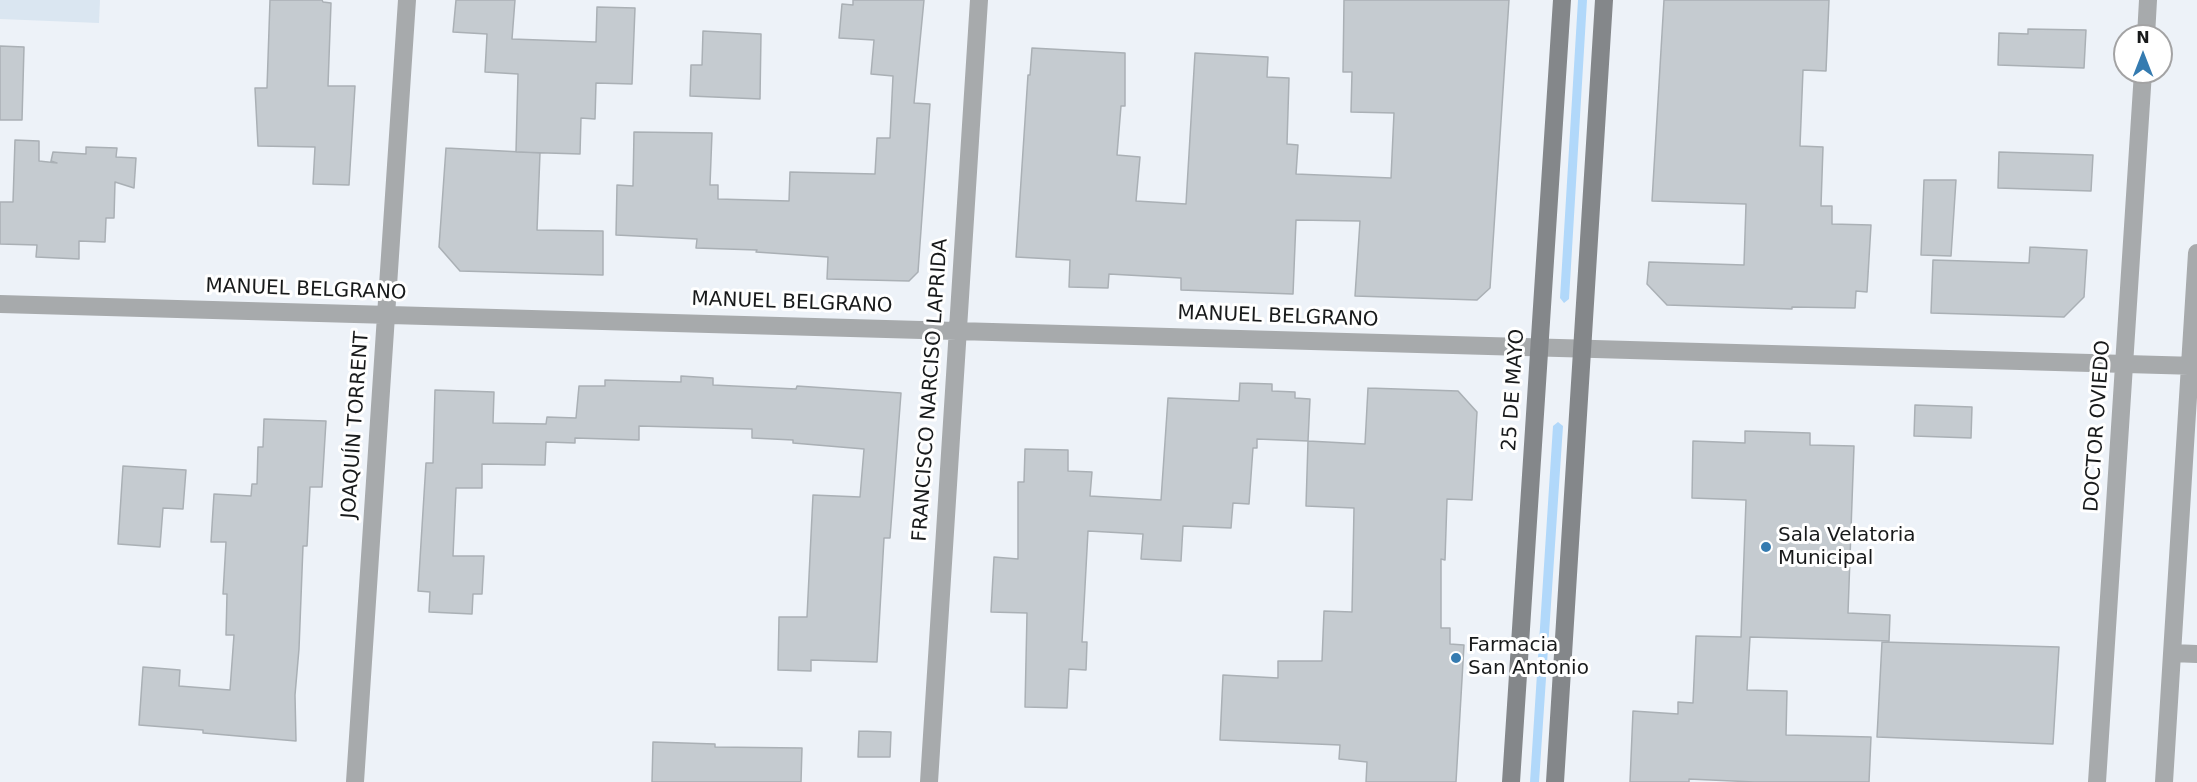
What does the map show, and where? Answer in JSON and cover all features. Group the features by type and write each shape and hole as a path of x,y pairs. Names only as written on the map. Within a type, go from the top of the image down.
{"main road":[{"name":"25 DE MAYO","path":"1511,782 1562,0"},
{"path":"1555,782 1604,0"}],"street":[{"name":"JOAQUÍN TORRENT","path":"355,782 407,0"},
{"name":"FRANCISCO NARCISO LAPRIDA","path":"929,782 979,0"},
{"path":"2147,24 2148,0"},
{"name":"DOCTOR OVIEDO","path":"2097,782 2142,84"},
{"path":"2164,782 2194,365 2197,253"},
{"name":"MANUEL BELGRANO","path":"0,304 2194,365"},
{"path":"2172,654 2197,654"}],"shaded area":[{"path":"0,0 100,0 99,23 0,19"},
{"path":"1578,0 1587,0 1569,299 1564,303 1560,298"},
{"path":"1558,422 1563,426 1539,782 1530,782 1553,426"}],"building":[{"path":"270,0 322,0 331,3 328,86 355,86 349,185 313,184 315,147 258,146 255,88 267,88"},
{"path":"456,0 515,0 512,39 596,42 597,7 635,8 632,84 596,83 595,119 581,118 580,154 516,152 518,74 485,72 487,34 453,32"},
{"path":"853,0 924,0 914,103 930,104 918,272 909,281 827,279 828,257 756,252 757,250 696,248 697,239 616,235 617,185 633,186 634,132 712,133 710,185 718,185 718,199 789,201 790,172 875,174 877,138 890,138 893,76 871,74 874,40 839,38 842,4 853,5"},
{"path":"1344,0 1509,0 1490,288 1477,300 1355,296 1360,221 1296,220 1293,294 1181,290 1181,278 1109,274 1108,288 1069,287 1070,260 1016,257 1028,75 1030,75 1032,48 1125,53 1125,106 1121,106 1117,155 1140,157 1136,201 1186,204 1195,53 1268,57 1267,77 1289,78 1287,144 1298,145 1296,174 1391,178 1394,113 1351,112 1352,72 1343,72"},
{"path":"1664,0 1829,0 1826,71 1803,70 1800,146 1823,147 1821,206 1832,206 1832,224 1871,225 1867,292 1856,291 1855,308 1792,307 1792,309 1667,305 1647,284 1649,262 1744,265 1746,204 1652,201"},
{"path":"2028,29 2086,30 2084,68 1998,65 1999,33 2028,34"},
{"path":"703,31 761,34 760,99 690,96 691,65 702,65"},
{"path":"0,46 24,47 22,120 0,120"},
{"path":"15,140 39,141 39,161 57,163 51,161 53,152 86,154 86,147 117,148 116,157 136,158 134,188 115,182 114,218 106,218 105,242 79,241 79,259 36,257 37,245 0,244 0,202 13,202"},
{"path":"446,148 540,153 537,230 603,231 603,275 460,271 439,247"},
{"path":"1999,152 2093,155 2091,191 1998,188"},
{"path":"1924,180 1956,180 1951,256 1921,255"},
{"path":"2030,247 2087,250 2084,297 2064,317 1931,313 1933,260 2029,263"},
{"path":"681,376 713,378 713,385 796,389 797,386 901,393 890,538 884,538 877,662 811,660 811,671 778,670 779,617 807,617 813,495 860,497 864,449 793,443 793,440 752,438 752,429 639,426 639,440 575,438 575,443 546,442 545,465 482,464 482,488 456,488 453,556 484,556 482,594 473,594 472,614 429,612 430,592 418,591 426,463 433,463 435,390 494,392 493,423 546,424 547,417 576,418 579,386 605,386 605,380 681,382"},
{"path":"1240,383 1272,384 1272,391 1295,392 1295,398 1310,399 1308,441 1257,439 1257,448 1253,448 1249,504 1233,503 1231,528 1183,526 1181,561 1141,559 1143,534 1088,531 1082,642 1087,642 1086,670 1069,669 1067,708 1025,707 1027,613 991,612 994,557 1018,559 1018,482 1024,482 1025,449 1068,450 1068,471 1092,472 1090,496 1161,500 1168,398 1239,401"},
{"path":"1368,388 1458,391 1477,412 1472,500 1447,499 1445,560 1441,559 1441,628 1450,628 1450,644 1464,645 1456,782 1366,782 1367,762 1339,759 1340,745 1220,740 1223,675 1278,678 1278,661 1322,661 1324,611 1352,612 1354,508 1306,506 1308,441 1365,444"},
{"path":"1915,405 1972,407 1971,438 1914,436"},
{"path":"264,419 326,421 322,487 310,487 307,546 303,546 295,695 296,741 139,725 143,667 180,670 179,686 230,690 234,635 226,635 227,594 223,594 226,542 211,542 214,494 251,496 252,484 257,484 258,447 263,447"},
{"path":"1745,431 1810,433 1810,445 1854,446 1848,613 1890,615 1889,641 1750,637 1747,690 1787,691 1786,735 1871,737 1869,782 1754,782 1689,779 1689,782 1630,782 1633,711 1678,714 1678,702 1693,703 1696,636 1741,637 1746,500 1692,498 1693,441 1745,443"},
{"path":"123,466 186,470 183,509 163,508 160,547 118,544"},
{"path":"1882,642 2059,647 2053,744 1877,737"},
{"path":"859,731 891,732 890,757 858,757"},
{"path":"653,742 715,744 715,747 802,748 801,782 652,782"}],"place":[{"name":"Sala Velatoria Municipal","path":"1766,547"},
{"name":"Farmacia San Antonio","path":"1456,658"}]}
